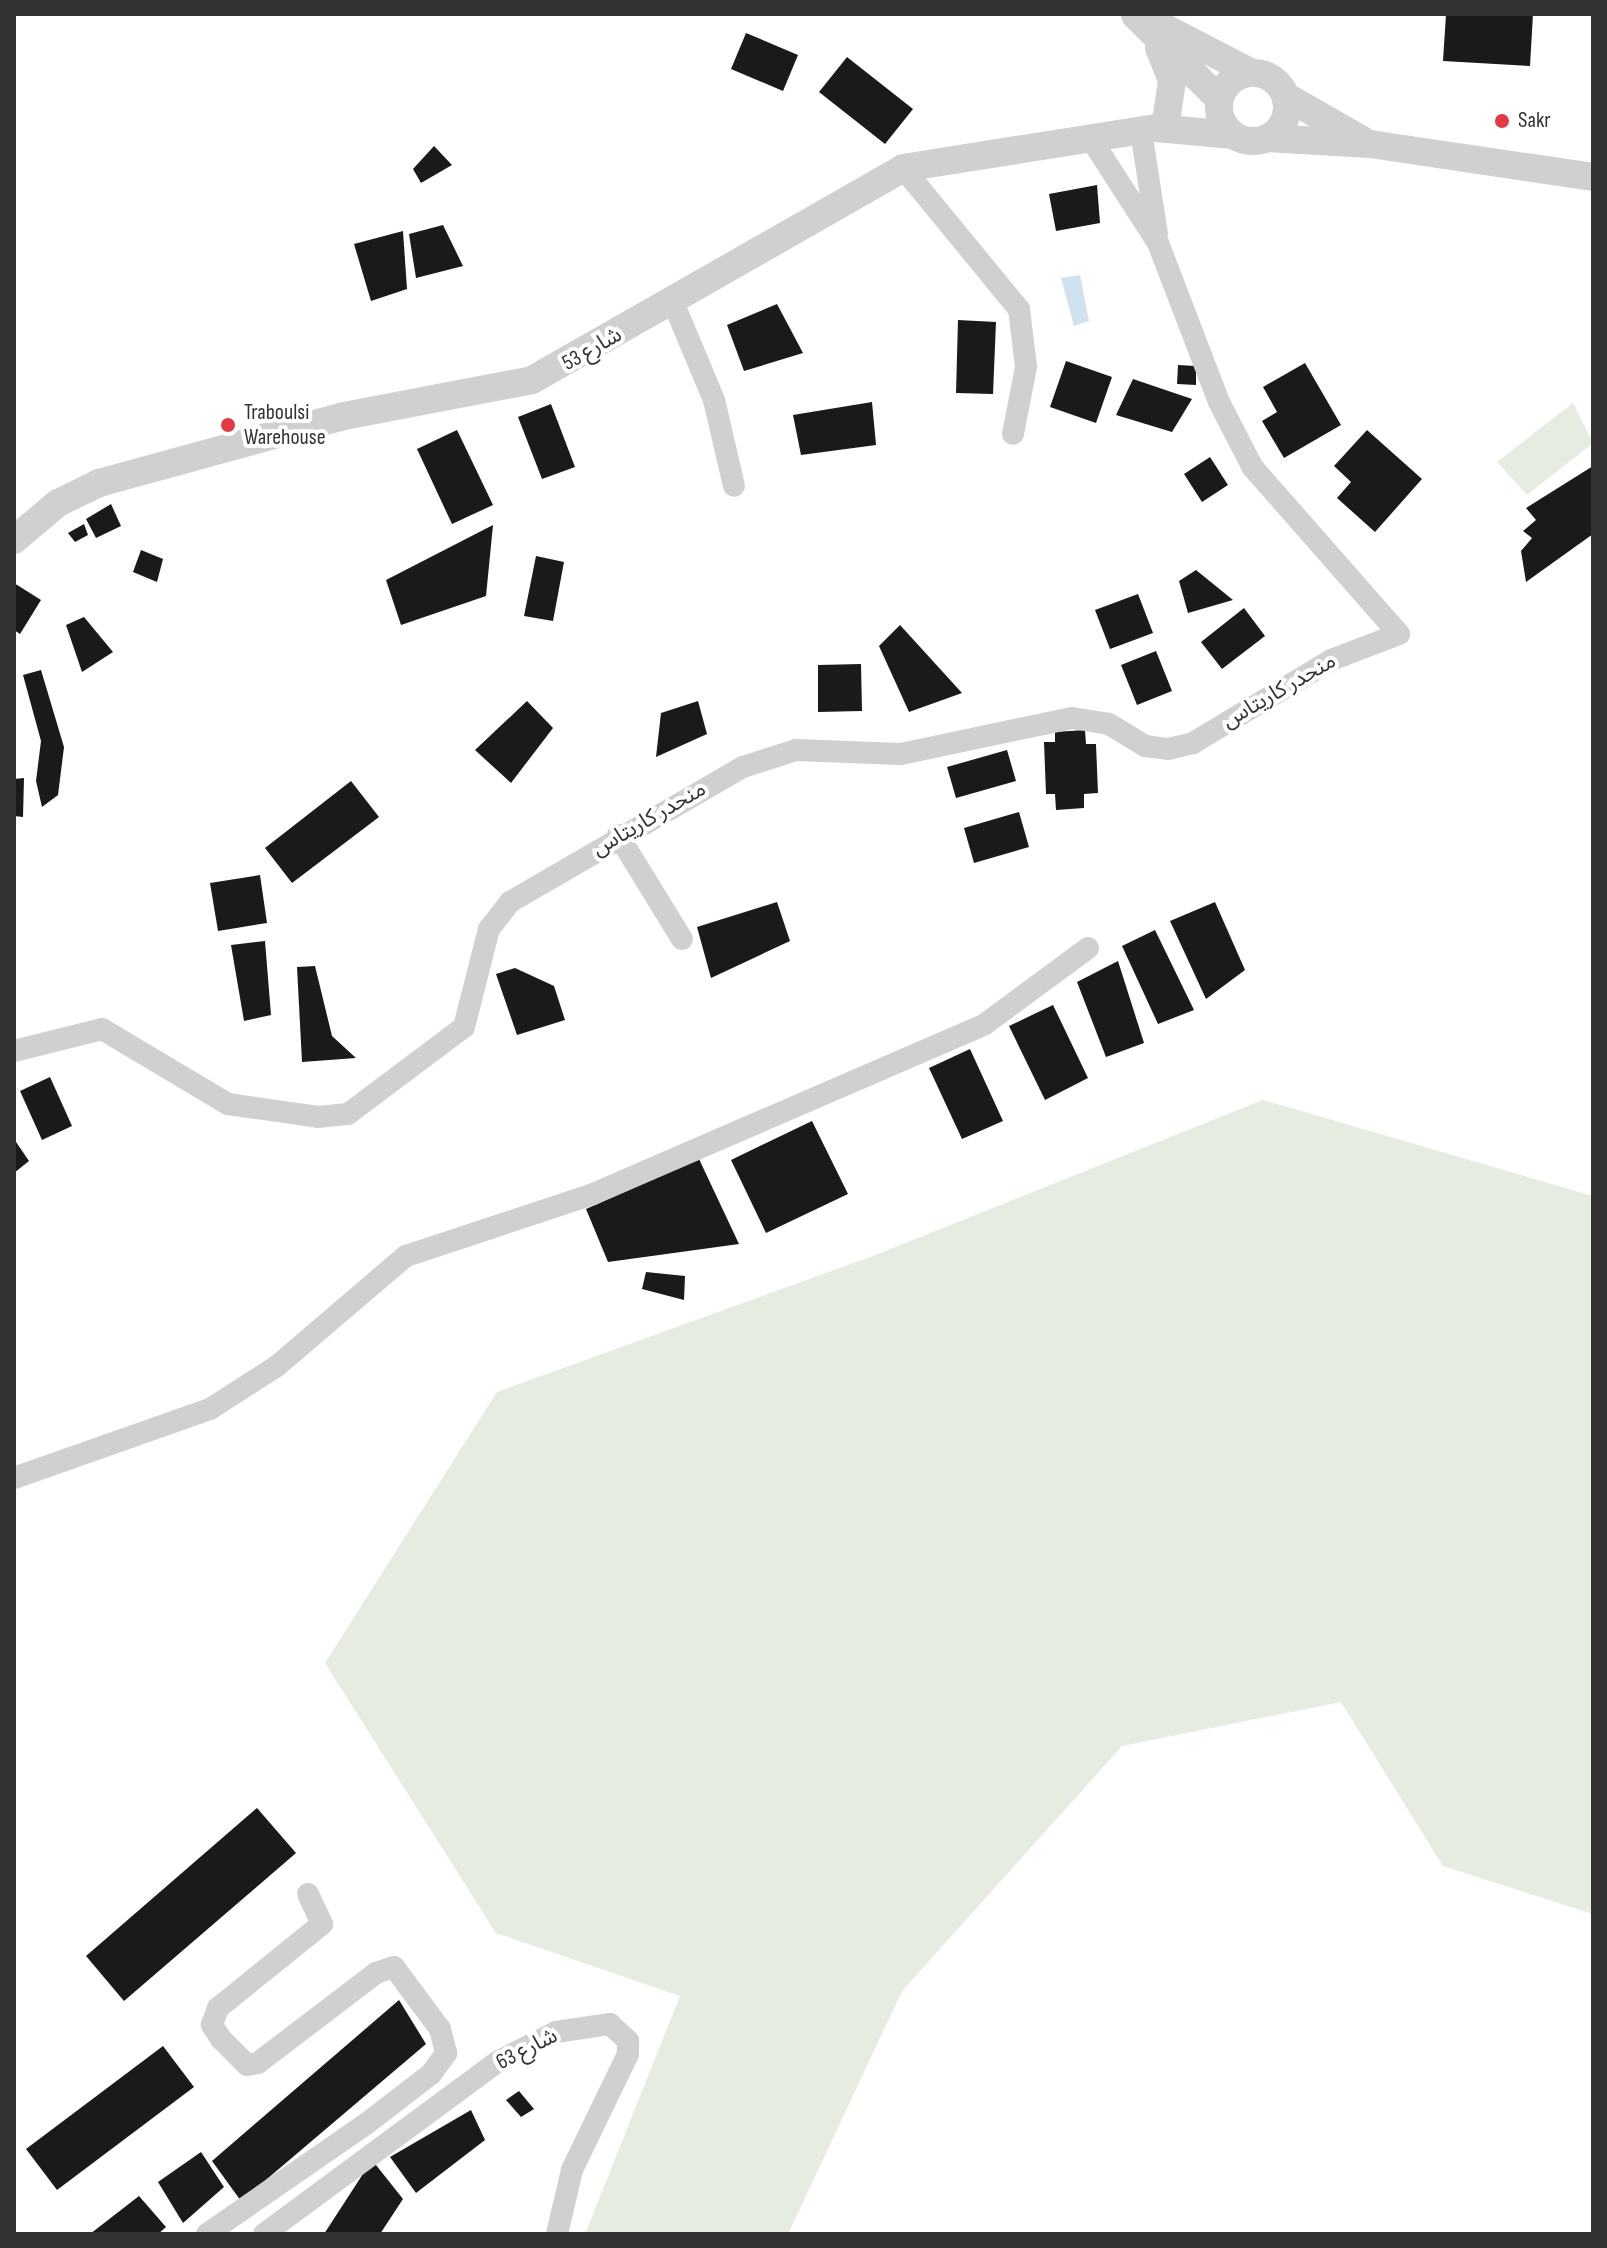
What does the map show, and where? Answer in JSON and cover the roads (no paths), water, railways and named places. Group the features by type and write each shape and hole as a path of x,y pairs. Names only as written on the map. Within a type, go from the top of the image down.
{"street":[{"path":"1136,14 1155,40 1219,101 1234,135"},
{"path":"1136,14 1250,72 1266,74 1287,97 1370,144"},
{"path":"1155,40 1172,81 1155,127 1158,243"},
{"path":"1155,127 1219,101 1225,86 1250,72"},
{"path":"1268,138 1281,128 1287,97"},
{"path":"1155,127 1370,144 1593,177"},
{"name":"شارع 53","path":"14,540 58,503 99,483 344,416 532,380 903,168 1155,127"},
{"path":"1091,139 1158,243"},
{"path":"903,168 1019,309 1026,367 1013,434"},
{"name":"منحدر كاريتاس","path":"14,1051 102,1029 228,1104 318,1117 348,1114 464,1027 497,913 618,835 743,767 796,750 901,754 1072,718 1109,724 1155,749 1180,746 1302,674 1399,634 1253,468 1219,402 1158,243"},
{"path":"673,302 714,400 734,486"},
{"path":"618,835 682,939"},
{"path":"14,1478 210,1409 277,1366 406,1256 593,1194 985,1024 1088,948"},
{"path":"207,2234 366,2124 431,2074 446,2053 440,2029 394,1967 376,1973 258,2063 247,2065 234,2055 213,2016 317,1931 322,1919 308,1894"},
{"name":"شارع 63","path":"277,2230 499,2061 556,2032 610,2024 628,2041 628,2054 572,2170 557,2234"}],"water":[{"path":"1080,275 1089,321 1074,326 1061,278"}],"place":[{"name":"Sakr","path":"1502,121"},
{"name":"Traboulsi Warehouse","path":"228,425"}]}
